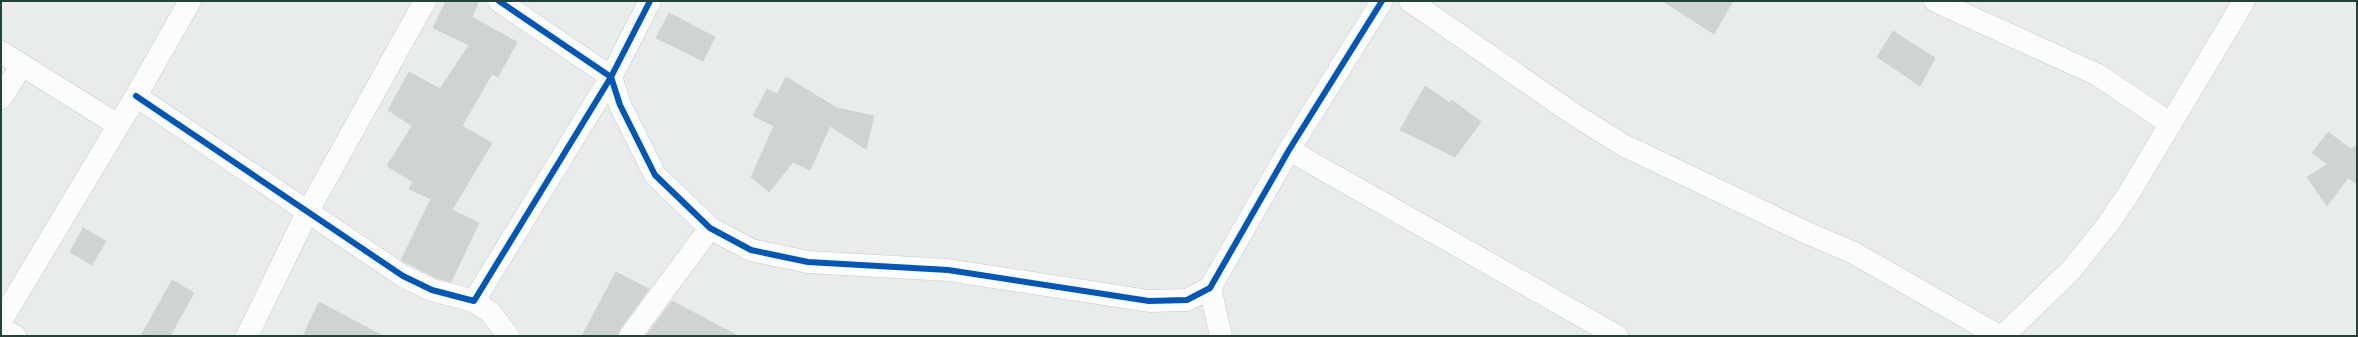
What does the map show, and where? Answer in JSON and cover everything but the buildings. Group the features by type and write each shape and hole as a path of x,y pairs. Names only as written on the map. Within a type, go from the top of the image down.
{"street":[{"path":"1,321 136,96 190,1"},
{"path":"247,336 307,213 425,1"},
{"path":"499,1 611,77 620,105 655,175 710,228 751,250 808,262 948,270 1149,302 1187,300 1210,288 1288,150 1382,1"},
{"path":"474,302 611,77 650,1"},
{"path":"1410,1 1575,115 1623,145 1805,232 1852,252 1999,336"},
{"path":"1935,1 2098,75 2171,124"},
{"path":"2003,336 2081,258 2129,193 2244,1"},
{"path":"1,52 118,125"},
{"path":"1,98 22,65"},
{"path":"136,96 307,213 403,276 432,290 474,302 491,313 508,336"},
{"path":"1288,150 1617,336"},
{"path":"630,336 710,228"},
{"path":"1210,288 1221,336"},
{"path":"1,329 15,336"}],"cycle path":[{"path":"499,1 611,77 620,105 655,175 710,228 751,250 808,262 948,270 1149,301 1187,300 1210,288 1289,150 1382,1"},
{"path":"136,96 403,276 432,290 474,301 611,77 650,1"}]}
